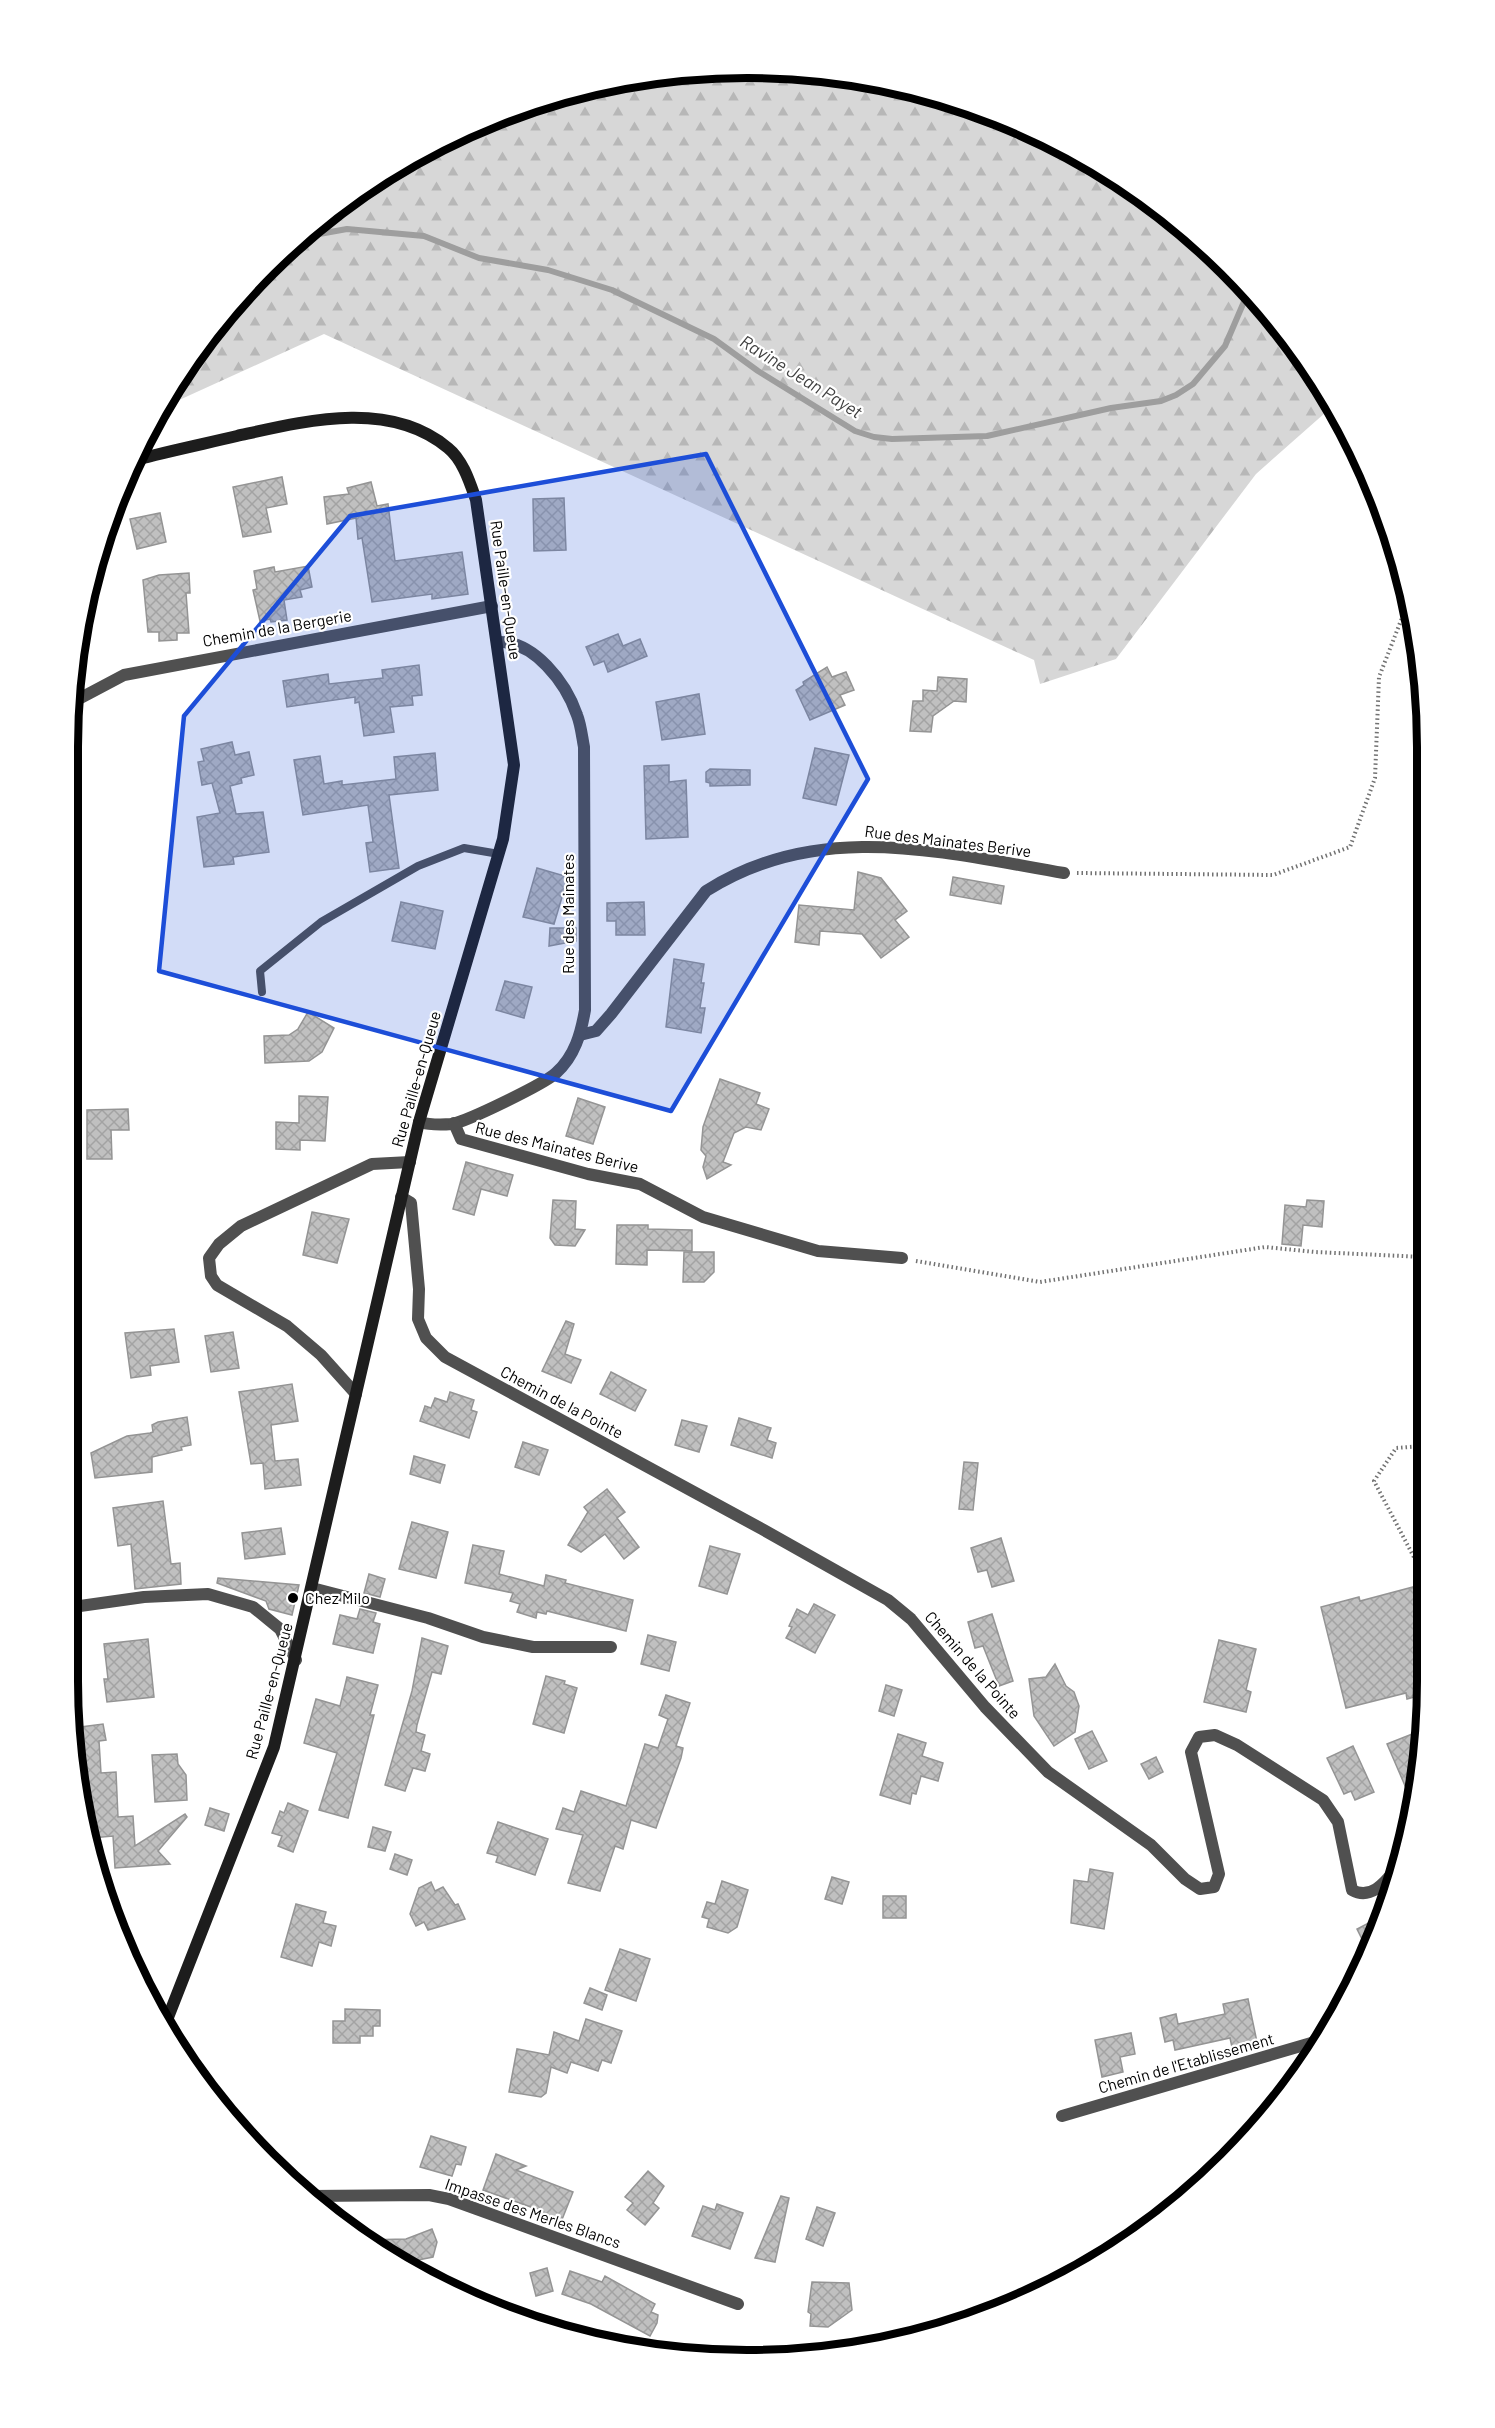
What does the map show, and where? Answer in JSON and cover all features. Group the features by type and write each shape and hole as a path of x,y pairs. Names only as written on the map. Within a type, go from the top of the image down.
{"main road":[{"name":"Rue Paille-en-Queue","path":"144,458 309,421 356,418 392,422 423,431 450,449 465,473 476,500 514,765 499,854 419,1122 274,1747 169,2016"}],"street":[{"name":"Chemin de la Bergerie","path":"80,698 124,675 492,606"},
{"name":"Rue des Mainates","path":"419,1122 431,1125 454,1123 537,1086 557,1072 572,1054 580,1035 585,1010 584,747 578,715 562,684 529,650 508,641 497,642"},
{"name":"Rue des Mainates Berive","path":"580,1035 596,1031 611,1014 706,891 724,879 769,860 823,847 868,846 970,857 1064,873"},
{"name":"Rue des Mainates Berive","path":"454,1123 461,1139 588,1174 640,1184 703,1216 818,1251 902,1258"},
{"path":"356,1394 321,1355 287,1326 217,1285 211,1276 209,1258 219,1244 241,1226 372,1164 410,1162"},
{"name":"Chemin de la Pointe","path":"401,1197 411,1203 419,1289 418,1318 426,1338 445,1357 762,1528 888,1600 911,1619 985,1707 1048,1772 1151,1845 1185,1879 1200,1889 1207,1889 1214,1887 1219,1874 1191,1752 1199,1737 1205,1735 1215,1735 1237,1745 1323,1800 1338,1822 1352,1890 1359,1894 1371,1893 1387,1878"},
{"path":"312,1588 428,1618 503,1641 533,1647 611,1647"},
{"path":"78,1606 144,1597 208,1594 253,1607 280,1629 296,1660"},
{"name":"Chemin de l'Etablissement","path":"1062,2116 1309,2044"},
{"name":"Impasse des Merles Blancs","path":"320,2196 429,2195 448,2199 738,2304"}],"lane":[{"path":"262,992 260,971 321,922 418,867 464,848 499,854"}],"path":[{"path":"1064,873 1273,875 1350,847 1375,778 1379,677 1403,614"},
{"path":"902,1258 1040,1282 1265,1247 1315,1252 1417,1257"},
{"path":"1417,1446 1396,1448 1374,1481 1417,1563"}],"highlighted area":[{"path":"706,454 868,779 671,1111 159,971 184,716 350,516"}],"green space":[{"path":"704,79 791,79 878,91 963,114 1044,147 1119,191 1155,216 1221,274 1279,340 1326,412 1256,474 1116,659 1040,684 1034,660 324,334 175,402 216,340 244,306 306,244 376,191 451,147 532,114 617,91"}],"building":[{"path":"282,477 287,504 266,508 271,532 243,537 233,487"},
{"path":"371,482 377,506 388,504 395,561 462,552 468,594 432,599 432,594 372,602 362,538 358,539 356,518 327,524 324,497 349,494 347,488"},
{"path":"564,498 566,550 534,551 533,499"},
{"path":"160,513 166,542 137,549 130,519"},
{"path":"308,566 312,587 300,590 302,597 284,600 287,620 260,621 253,590 257,589 254,571 274,567 275,572"},
{"path":"189,573 190,593 186,593 189,633 177,633 177,640 159,641 159,632 148,632 143,580 159,575"},
{"path":"618,634 623,646 640,639 647,656 608,672 604,661 594,665 586,647"},
{"path":"419,665 422,695 412,696 413,705 390,707 394,732 364,736 359,702 355,703 355,697 287,707 283,681 328,674 329,684 383,678 382,670"},
{"path":"827,667 832,677 846,672 854,690 840,695 845,705 810,720 796,690 804,685 803,682"},
{"path":"938,677 967,679 966,702 954,701 933,716 931,732 910,731 913,701 923,701 923,690 937,691"},
{"path":"699,694 705,734 662,740 656,702"},
{"path":"232,742 235,755 249,752 254,775 241,778 242,783 230,786 236,814 263,812 269,852 233,857 234,864 204,867 197,817 220,813 212,783 202,785 198,762 204,761 201,749"},
{"path":"815,748 849,755 836,805 803,798"},
{"path":"435,753 438,790 389,795 399,868 370,872 366,843 373,842 368,805 303,815 294,760 320,756 324,784 342,781 342,785 396,779 394,757"},
{"path":"669,765 669,782 686,780 688,837 646,839 644,766"},
{"path":"710,769 750,770 750,785 710,786 710,783 706,782 706,772"},
{"path":"537,868 568,877 554,924 523,917"},
{"path":"858,872 881,878 907,911 895,920 909,937 881,958 862,934 820,931 819,945 795,942 799,905 854,910"},
{"path":"953,877 1004,886 1001,904 950,895"},
{"path":"401,902 443,911 435,949 392,941"},
{"path":"644,902 645,935 616,935 616,921 607,921 607,903"},
{"path":"550,928 576,928 576,941 549,946"},
{"path":"674,959 704,964 700,1008 705,1008 701,1033 666,1027"},
{"path":"505,981 532,987 524,1018 496,1010"},
{"path":"308,1012 334,1028 322,1052 309,1061 265,1063 264,1036 289,1035 298,1029"},
{"path":"720,1079 760,1093 756,1104 769,1109 761,1130 746,1127 734,1133 723,1162 731,1165 707,1179 703,1167 706,1156 701,1150 703,1127"},
{"path":"299,1096 328,1097 325,1141 300,1140 300,1150 276,1149 276,1122 299,1123"},
{"path":"578,1098 605,1107 593,1144 566,1136"},
{"path":"128,1109 129,1130 111,1130 112,1159 87,1159 87,1110"},
{"path":"466,1162 513,1175 507,1196 481,1189 474,1215 453,1209"},
{"path":"553,1200 576,1201 575,1229 585,1230 575,1246 555,1245 550,1238"},
{"path":"1307,1200 1324,1201 1322,1227 1303,1225 1301,1246 1282,1244 1285,1205 1306,1207"},
{"path":"312,1212 349,1219 337,1263 303,1255"},
{"path":"617,1225 648,1225 648,1229 692,1230 692,1251 647,1250 647,1265 616,1264"},
{"path":"684,1252 714,1252 714,1272 704,1282 683,1282"},
{"path":"566,1321 574,1324 565,1354 581,1360 571,1383 542,1371"},
{"path":"174,1329 179,1362 150,1366 151,1375 131,1378 125,1333"},
{"path":"233,1332 239,1368 211,1372 205,1336"},
{"path":"611,1372 646,1390 635,1411 600,1394"},
{"path":"292,1384 298,1421 271,1425 275,1461 298,1459 301,1485 265,1489 263,1463 251,1464 239,1392"},
{"path":"450,1392 474,1400 471,1410 477,1412 469,1438 420,1421 425,1406 431,1408 435,1398 447,1402"},
{"path":"187,1417 191,1445 181,1447 182,1450 152,1457 152,1472 95,1478 91,1453 127,1436 153,1432 152,1425 158,1422"},
{"path":"739,1418 771,1428 767,1440 776,1443 772,1458 731,1445"},
{"path":"682,1420 707,1426 699,1452 675,1445"},
{"path":"523,1442 548,1450 539,1475 515,1467"},
{"path":"414,1456 445,1465 440,1483 410,1474"},
{"path":"964,1462 978,1463 973,1510 959,1509"},
{"path":"607,1489 625,1512 617,1518 639,1547 624,1559 605,1534 581,1552 568,1545 588,1512 584,1507"},
{"path":"163,1501 171,1564 180,1563 181,1584 135,1589 131,1544 118,1546 113,1508"},
{"path":"412,1522 448,1532 436,1578 399,1569"},
{"path":"281,1528 285,1554 245,1559 242,1533"},
{"path":"1001,1538 1014,1581 992,1587 987,1570 978,1572 971,1548"},
{"path":"473,1545 504,1551 499,1574 544,1586 546,1575 566,1580 565,1583 633,1600 626,1631 547,1611 546,1614 537,1612 536,1618 517,1612 520,1604 510,1601 513,1593 465,1583"},
{"path":"710,1546 740,1554 727,1594 699,1586"},
{"path":"369,1574 385,1579 380,1597 364,1593"},
{"path":"218,1578 299,1585 292,1615 269,1609 266,1601 217,1583"},
{"path":"1413,1587 1417,1600 1417,1696 1407,1699 1406,1693 1346,1708 1321,1607 1359,1597 1360,1601"},
{"path":"814,1604 835,1615 815,1653 786,1638 797,1609 808,1615"},
{"path":"360,1609 376,1613 373,1622 380,1624 373,1653 333,1644 340,1615 357,1619"},
{"path":"992,1614 1013,1681 999,1686 983,1646 975,1648 968,1622"},
{"path":"648,1635 676,1642 669,1671 641,1664"},
{"path":"422,1638 448,1646 441,1674 432,1672 417,1725 416,1732 425,1735 421,1751 430,1754 425,1771 413,1768 405,1791 385,1785 412,1691"},
{"path":"148,1639 154,1697 107,1702 104,1679 108,1679 104,1644"},
{"path":"1219,1640 1256,1649 1246,1690 1251,1692 1246,1712 1204,1702"},
{"path":"1055,1664 1066,1686 1074,1692 1079,1706 1075,1732 1054,1746 1034,1716 1029,1679 1046,1677"},
{"path":"546,1676 565,1681 564,1684 577,1688 564,1733 533,1724"},
{"path":"347,1677 378,1685 370,1715 374,1715 348,1818 319,1810 337,1753 304,1743 316,1699 340,1706"},
{"path":"886,1685 902,1690 894,1716 879,1711"},
{"path":"666,1695 690,1703 676,1746 683,1748 681,1758 656,1828 631,1820 623,1849 615,1846 600,1891 568,1883 583,1835 556,1829 563,1808 574,1812 581,1791 626,1806 645,1744 658,1748 668,1719 659,1715"},
{"path":"103,1724 106,1740 99,1741 101,1773 116,1772 118,1817 133,1816 135,1846 185,1814 187,1817 158,1851 170,1864 115,1868 113,1836 97,1838 84,1768 79,1727"},
{"path":"1092,1731 1107,1761 1089,1769 1075,1739"},
{"path":"1415,1733 1408,1787 1406,1788 1387,1744"},
{"path":"898,1734 926,1743 922,1756 943,1763 938,1781 921,1776 916,1794 912,1793 910,1804 880,1795"},
{"path":"1353,1746 1374,1792 1355,1800 1351,1791 1344,1794 1327,1758"},
{"path":"177,1754 178,1764 186,1775 187,1800 155,1802 152,1755"},
{"path":"1156,1757 1163,1772 1149,1779 1141,1764"},
{"path":"288,1803 308,1811 293,1852 278,1846 282,1836 272,1833 280,1811 284,1813"},
{"path":"210,1808 229,1814 224,1831 205,1825"},
{"path":"498,1822 548,1839 535,1875 496,1862 498,1856 487,1853"},
{"path":"373,1827 391,1832 385,1851 368,1847"},
{"path":"395,1854 412,1860 407,1875 390,1869"},
{"path":"1090,1869 1113,1873 1104,1929 1071,1923 1074,1880 1088,1882"},
{"path":"832,1877 849,1882 842,1904 825,1899"},
{"path":"722,1881 748,1890 737,1927 728,1933 707,1927 709,1919 702,1917 707,1902 715,1904"},
{"path":"431,1882 435,1891 443,1887 455,1905 458,1904 465,1919 428,1930 424,1922 416,1926 410,1914 419,1888"},
{"path":"883,1896 906,1896 906,1918 883,1918"},
{"path":"296,1904 326,1912 323,1923 336,1926 331,1946 319,1942 312,1966 281,1957"},
{"path":"1372,1921 1364,1942 1357,1929"},
{"path":"620,1949 650,1959 636,2001 605,1990"},
{"path":"590,1988 607,1995 602,2010 584,2003"},
{"path":"1248,1999 1257,2042 1232,2047 1230,2038 1175,2050 1173,2040 1165,2042 1160,2018 1176,2014 1178,2024 1225,2014 1223,2004"},
{"path":"345,2009 380,2010 380,2026 373,2026 373,2036 360,2036 360,2043 333,2043 333,2021 345,2021"},
{"path":"586,2019 622,2031 611,2063 602,2060 598,2071 571,2062 567,2073 551,2067 546,2093 541,2097 509,2092 517,2049 549,2055 554,2032 579,2041"},
{"path":"1131,2033 1135,2054 1120,2057 1123,2072 1102,2077 1095,2040"},
{"path":"431,2136 466,2147 461,2165 456,2164 452,2176 420,2167"},
{"path":"496,2154 526,2166 516,2170 573,2192 561,2222 540,2214 542,2211 483,2190"},
{"path":"648,2171 664,2186 653,2203 659,2208 645,2225 627,2210 633,2203 625,2197"},
{"path":"781,2196 789,2198 775,2262 755,2258"},
{"path":"717,2204 743,2213 730,2249 692,2236 703,2206 715,2210"},
{"path":"817,2207 835,2213 823,2246 806,2239"},
{"path":"432,2229 437,2242 433,2257 414,2261 380,2240 406,2239"},
{"path":"547,2268 553,2291 536,2296 530,2273"},
{"path":"570,2271 602,2282 605,2276 655,2304 651,2312 658,2315 657,2323 650,2336 591,2304 562,2294"},
{"path":"812,2282 849,2283 852,2310 828,2327 810,2326 811,2314 808,2312"}],"waterway":[{"name":"Ravine Jean Payet","path":"318,234 347,229 424,236 479,258 548,270 612,290 714,339 758,371 855,431 874,437 892,439 987,436 1111,408 1161,401 1193,384 1225,346 1245,300"}],"place":[{"name":"Chez Milo","path":"293,1598"}]}
